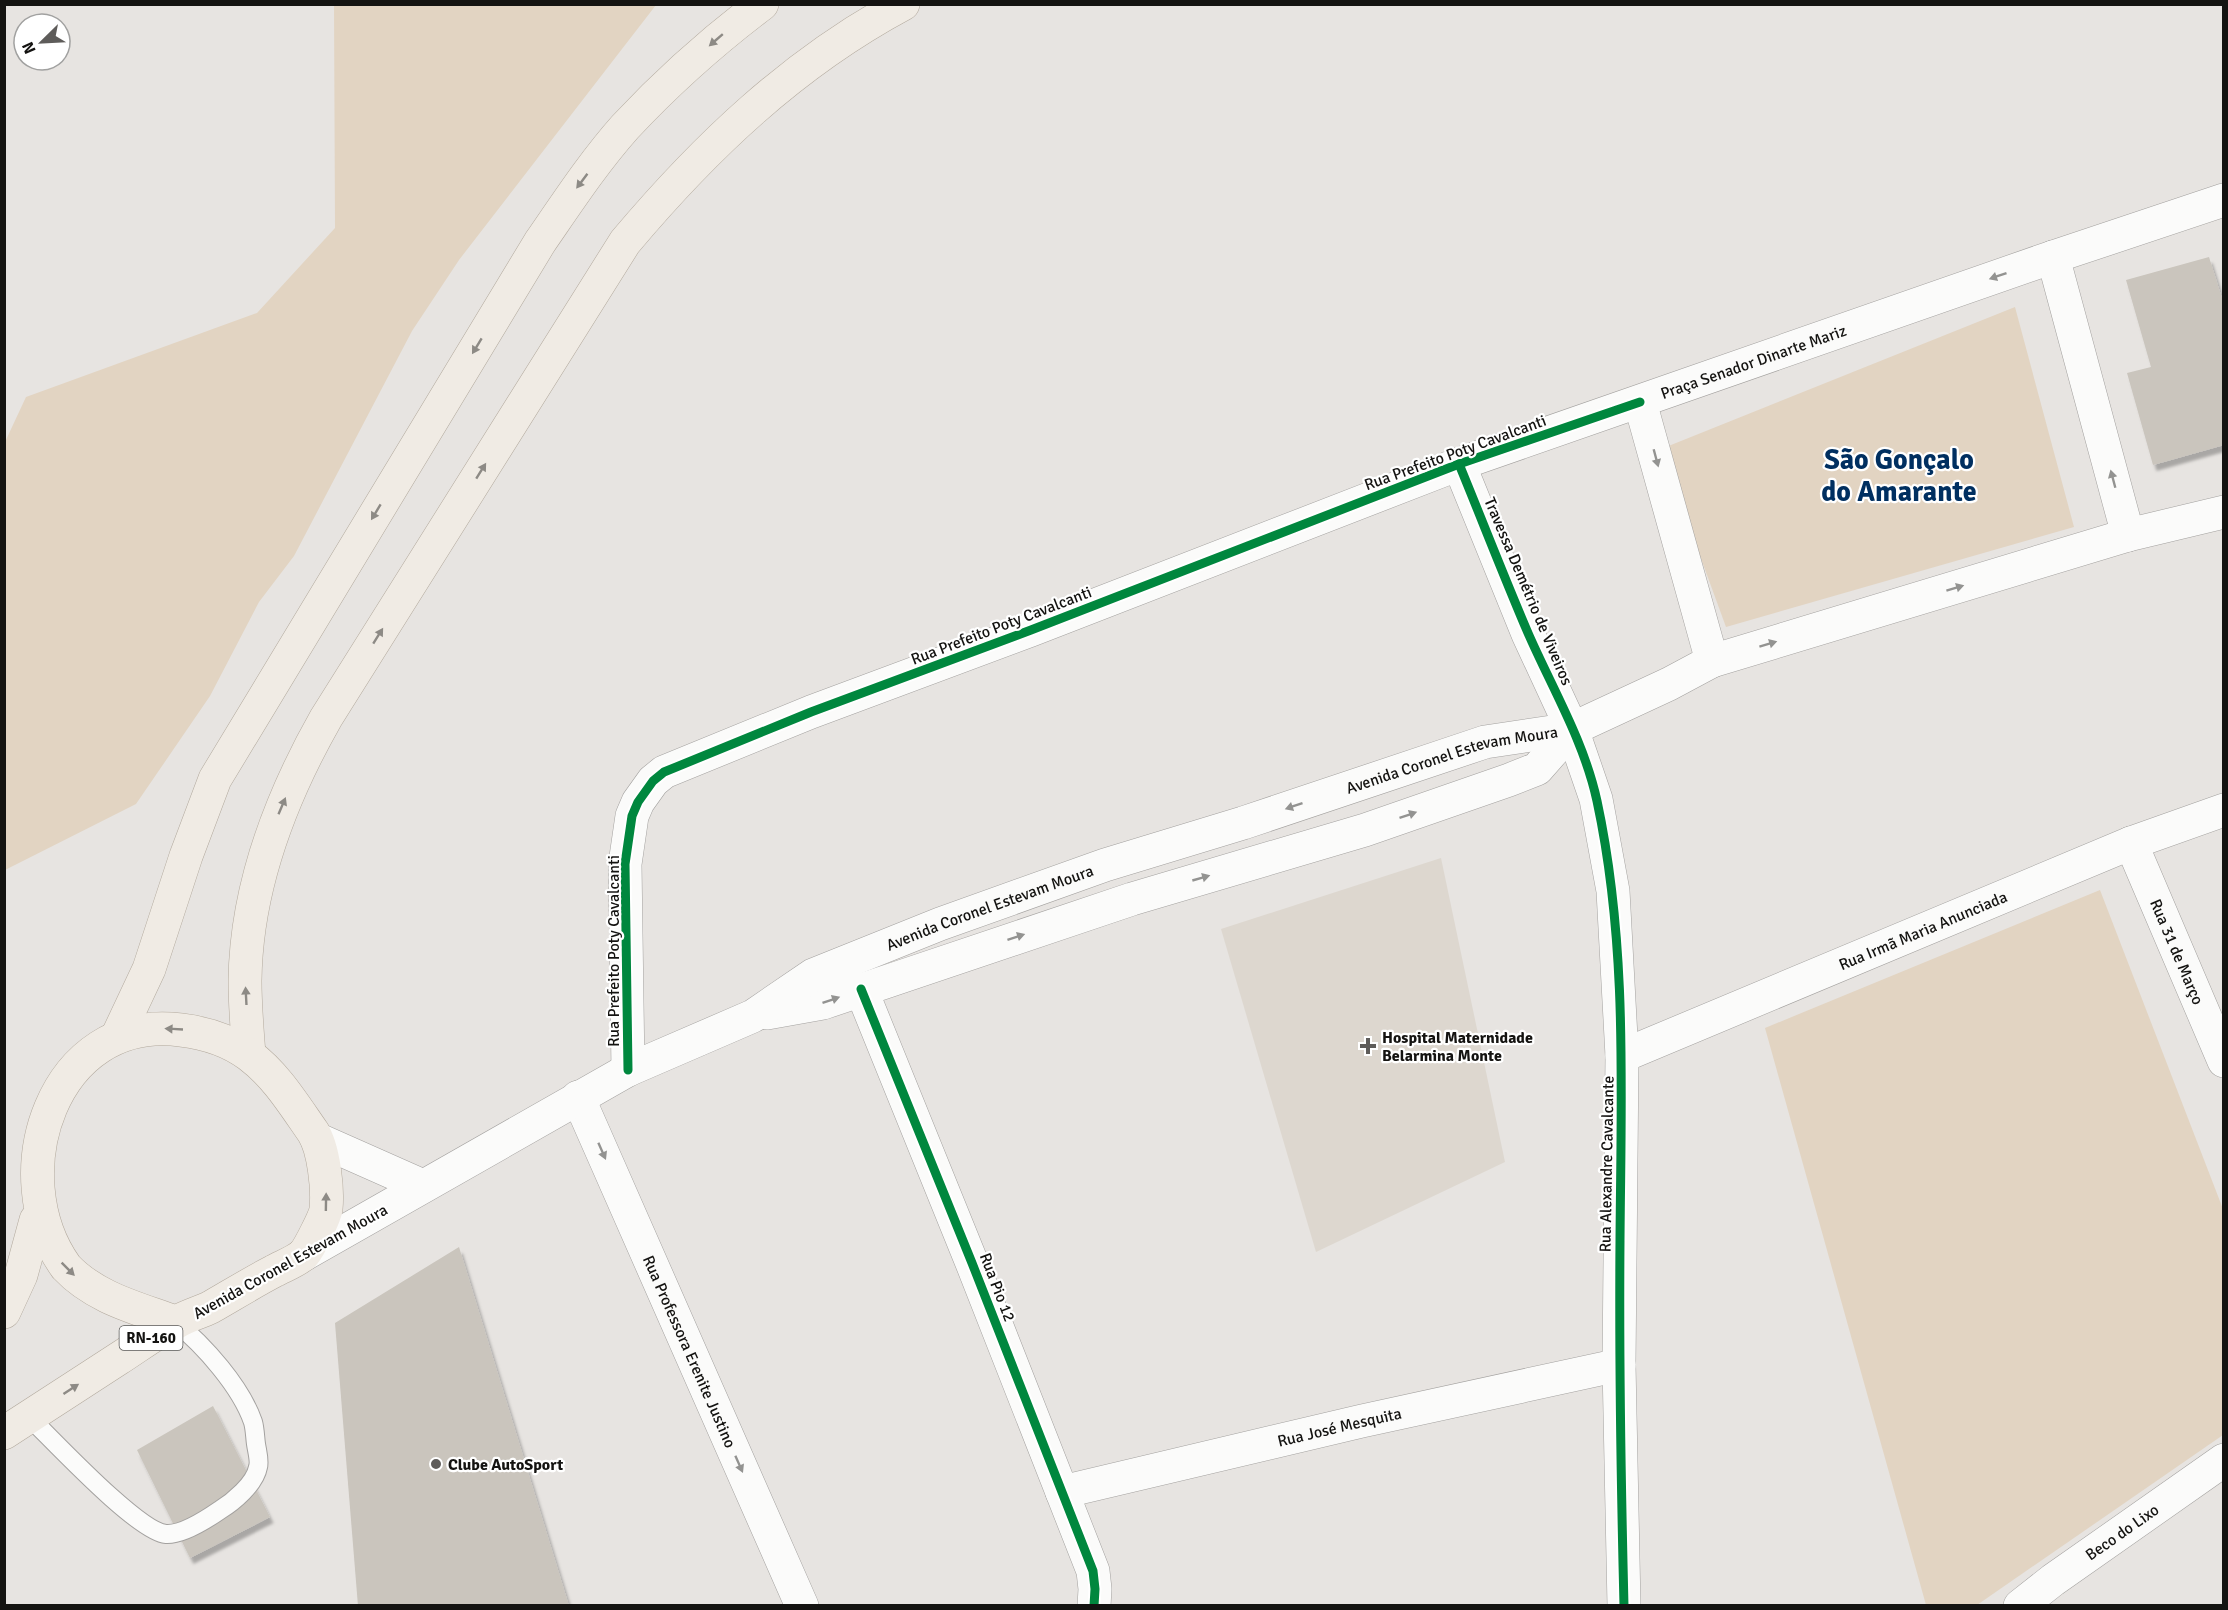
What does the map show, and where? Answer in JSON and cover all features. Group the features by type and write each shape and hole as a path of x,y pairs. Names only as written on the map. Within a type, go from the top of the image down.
{"main road":[{"path":"117,1038 149,969 186,856 215,779 540,242 580,184 624,128 673,78 726,31 762,4"},
{"path":"249,1054 245,982 247,942 262,863 279,813 300,764 332,708 625,242 669,189 709,148 769,94 824,53 903,4"},
{"path":"175,1323 110,1299 86,1285 65,1267 48,1245 36,1221 28,1193 26,1166 30,1138 38,1112 52,1088 71,1067 92,1050 117,1038 143,1030 171,1028 198,1032 225,1040 249,1054 270,1073 317,1139 323,1163 326,1212 303,1255"},
{"path":"4,1312 21,1275 36,1221"},
{"name":"Avenida Coronel Estevam Moura","path":"17,1425 175,1323 210,1307 303,1255"}],"street":[{"name":"Praça Senador Dinarte Mariz","path":"1712,661 1640,402 2053,257 2223,201"},
{"path":"2053,257 2128,535 2223,512"},
{"name":"Rua Prefeito Poty Cavalcanti","path":"628,1070 625,864 632,816 644,792 664,772 811,712 1031,630 1459,464 1640,402"},
{"name":"Travessa Demétrio de Viveiros","path":"1459,464 1528,634 1572,729"},
{"name":"RN-160","path":"1572,729 1669,684 1712,661 2128,535"},
{"name":"Avenida Coronel Estevam Moura","path":"303,1255 628,1070 753,1016 813,975 940,924 1105,865 1243,823 1485,742 1572,729"},
{"name":"Avenida Coronel Estevam Moura","path":"753,1016 823,1003 1132,899 1365,830 1537,769 1572,729"},
{"name":"Rua Alexandre Cavalcante","path":"1572,729 1596,799 1613,891 1622,1056 1618,1365 1624,1605"},
{"path":"1348,788 1334,801 1330,812 1332,819 1336,827 1342,830 1365,830"},
{"name":"Rua Irmã Maria Anunciada","path":"1622,1056 2131,843 2223,810"},
{"path":"1243,823 1264,828 1268,831 1272,842 1268,852 1252,863"},
{"name":"Rua 31 de Março","path":"2131,843 2223,1061"},
{"name":"Rua Pio 12","path":"861,989 968,1252 1093,1571 1095,1602"},
{"name":"Rua Professora Erenite Justino","path":"578,1097 802,1605"},
{"path":"317,1139 423,1186"},
{"name":"Rua José Mesquita","path":"1062,1492 1362,1421 1618,1365"},
{"name":"Beco do Lixo","path":"2020,1605 2223,1460"}],"lane":[{"path":"17,1425 91,1478 144,1524 166,1534 190,1528 222,1509 245,1490 258,1467 253,1423 240,1396 220,1369 189,1333 175,1323"}],"shaded area":[{"path":"334,5 656,5 459,260 412,331 294,556 259,602 210,696 136,804 5,870 5,442 26,397 257,313 335,228"},
{"path":"2015,307 2074,527 1726,627 1661,449"},
{"name":"Hospital Maternidade Belarmina Monte","path":"1441,858 1505,1162 1316,1252 1221,929"},
{"path":"2100,890 2223,1209 2223,1435 1977,1605 1926,1605 1765,1028"}],"building":[{"path":"2209,257 2224,305 2224,445 2153,465 2127,373 2151,367 2126,280"},
{"name":"Clube AutoSport","path":"459,1247 569,1606 358,1606 335,1323"},
{"path":"213,1406 270,1517 190,1558 137,1450"}],"cycle path":[{"path":"628,1070 625,864 632,816 638,802 653,781 664,772 811,712 1031,630 1459,464 1640,402"},
{"path":"1459,464 1528,633 1584,757 1597,801 1607,855 1614,910 1621,1020 1620,1377 1624,1606"},
{"path":"861,989 1093,1571 1094,1606"}],"place":[{"name":"Hospital Maternidade Belarmina Monte","path":"1368,1046"},
{"name":"Clube AutoSport","path":"436,1464"}],"district":[{"name":"São Gonçalo do Amarante","path":"1899,475"}]}
